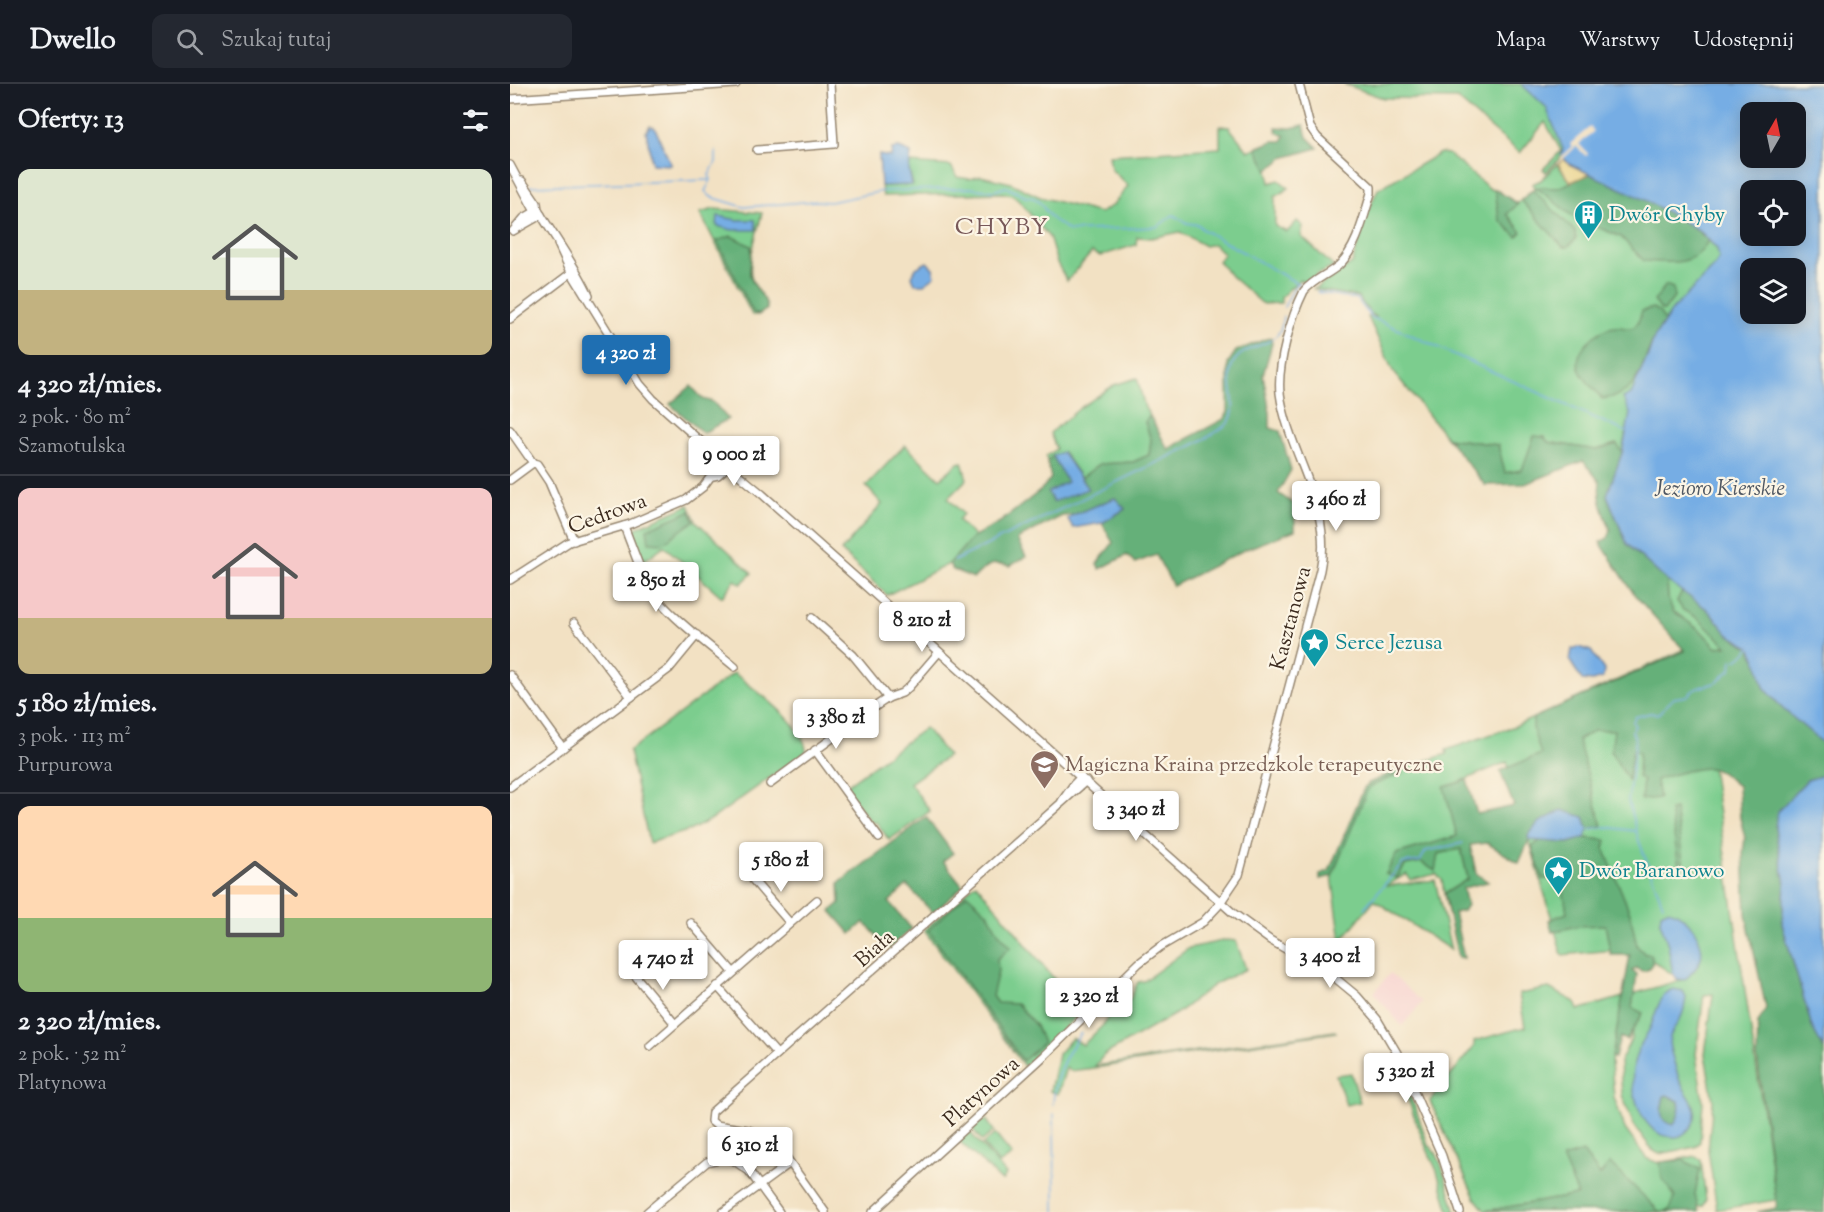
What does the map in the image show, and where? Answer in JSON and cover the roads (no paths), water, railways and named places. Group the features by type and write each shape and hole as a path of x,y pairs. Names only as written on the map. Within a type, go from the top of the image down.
{"street":[{"path":"510,99 736,84"},
{"path":"757,150 834,144 831,84"},
{"name":"Kasztanowa","path":"1221,902 1234,885 1242,866 1323,558 1322,523 1282,404 1280,375 1282,359 1304,291 1337,267 1348,254 1369,199 1371,187 1317,137 1310,127 1299,84"},
{"path":"512,168 537,203 539,212 640,384 653,399 716,458 725,463 1221,902 1270,940 1334,977 1373,1013 1393,1045 1414,1091 1444,1161 1459,1212"},
{"path":"512,232 524,218 539,212"},
{"path":"510,319 574,271"},
{"path":"510,430 549,482 574,541"},
{"path":"510,480 533,463"},
{"name":"Cedrowa","path":"510,580 574,541 624,526 686,500 713,476 718,475 725,463"},
{"path":"624,526 647,586 678,619 735,667"},
{"path":"812,618 853,655 888,698"},
{"path":"574,622 631,698"},
{"path":"510,787 669,669 697,635"},
{"path":"770,784 888,698 902,693 939,652"},
{"path":"510,675 563,748"},
{"path":"815,750 879,838"},
{"name":"Biała","path":"790,1163 781,1150 768,1138 735,1126 716,1125 710,1117 716,1108 1060,804 1072,785 1083,779"},
{"path":"753,880 790,922"},
{"path":"650,1046 817,900"},
{"name":"Platynowa","path":"873,1212 1044,1056 1139,963 1160,947 1196,927 1221,902"},
{"path":"691,924 733,972"},
{"path":"633,973 675,1024"},
{"path":"717,986 777,1054"},
{"path":"647,1212 707,1162 715,1160 733,1160 742,1164 761,1185 779,1212"},
{"path":"723,1212 790,1163 825,1212"}],"water":[{"name":"Jezioro Kierskie","path":"1521,84 1824,84 1824,744 1782,708 1764,687 1758,664 1750,647 1728,634 1707,609 1667,581 1627,544 1607,495 1622,453 1630,413 1623,398 1631,394 1654,338 1672,310 1715,266 1719,258 1717,249 1700,231 1647,201 1569,164 1561,155 1563,149 1546,107"},
{"path":"650,126 655,128 671,165 652,164 646,131"},
{"path":"899,148 911,153 909,170 912,185 881,186 879,155 891,157 892,149"},
{"path":"718,216 737,220 755,220 756,230 732,230 717,226"},
{"path":"927,262 933,268 935,276 924,284 915,284 912,276 916,268"},
{"path":"1062,452 1088,489 1053,502 1048,492 1067,482 1053,456"},
{"path":"1115,498 1125,509 1102,523 1073,528 1068,519 1073,515"},
{"path":"1578,647 1591,651 1604,670 1603,678 1592,681 1582,680 1570,661 1572,649"},
{"path":"1824,775 1824,1049 1812,1027 1782,924 1785,884 1775,828 1777,812 1807,780"},
{"path":"1562,810 1584,817 1588,829 1585,838 1568,843 1529,840 1528,836 1538,823"},
{"path":"1667,910 1688,922 1701,945 1702,953 1699,964 1685,980 1677,979 1673,974 1668,945 1660,922 1661,913"},
{"path":"1673,989 1683,991 1686,997 1685,1006 1669,1044 1679,1079 1695,1110 1694,1121 1688,1130 1676,1137 1663,1135 1646,1122 1636,1102 1633,1080 1637,1053 1658,1006","holes":["1667,1095 1679,1101 1679,1114 1673,1125 1664,1120 1661,1114 1664,1096"]}],"waterway":[{"path":"716,151 716,162 709,175 711,180 705,191 711,197 744,207 815,201 830,202 883,191 970,188 993,191 1006,187 1026,197 1034,198 1051,218 1069,231 1157,227 1173,215 1187,223 1199,225 1202,229 1302,286"},
{"path":"530,186 709,180"},
{"path":"1284,307 1296,284"},
{"path":"1317,292 1357,299 1371,317 1626,432"},
{"path":"954,561 1193,445 1220,429 1228,423 1232,416 1230,375 1235,360 1249,349 1272,340 1281,328 1283,317"},
{"path":"1735,660 1751,647"},
{"path":"1663,905 1639,841 1628,801 1635,747 1633,722 1635,717 1650,713 1658,714 1674,698 1687,696 1697,689 1717,682 1731,670 1732,660"},
{"path":"1588,829 1606,827 1635,831"},
{"path":"1364,908 1403,863 1420,861 1426,851 1463,843"},
{"path":"1053,1104 1061,1067 1081,1033"},
{"path":"1054,1114 1055,1212"}],"place":[{"name":"Dwór Chyby","path":"1588,240"},
{"name":"Serce Jezusa","path":"1314,668"},
{"name":"Magiczna Kraina przedzkole terapeutyczne","path":"1044,790"},
{"name":"Dwór Baranowo","path":"1558,896"}],"district":[{"name":"CHYBY","path":"1002,226"}]}
